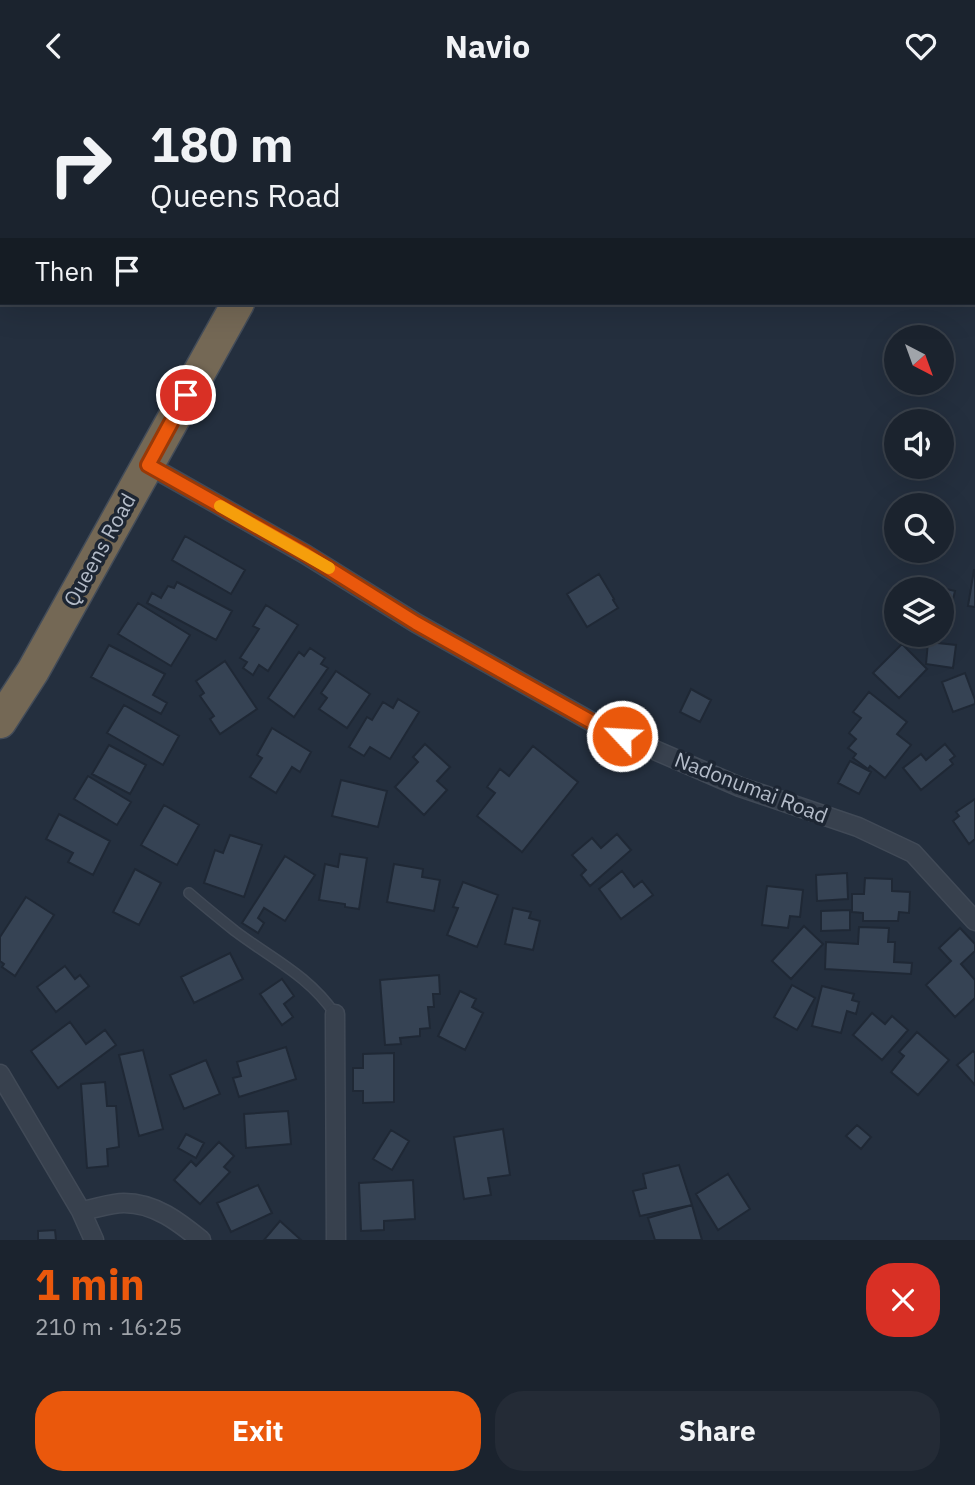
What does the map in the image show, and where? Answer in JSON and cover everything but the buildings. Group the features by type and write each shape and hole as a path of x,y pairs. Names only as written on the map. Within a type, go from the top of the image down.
{"highway":[{"name":"Queens Road","path":"0,722 33,671 237,305"}],"street":[{"name":"Nadonumai Road","path":"148,465 306,554 416,623 599,726 740,787 858,827 913,853 975,921"},
{"path":"335,1014 336,1240"},
{"path":"0,1074 81,1211 94,1240"},
{"path":"81,1211 124,1203 153,1208 177,1221 201,1240"}],"lane":[{"path":"189,893 236,932 316,989 335,1014"}],"slow traffic":[{"path":"220,506 329,568"}],"route":[{"path":"186,395 148,465 306,554 416,623 599,726 622,736"}]}
